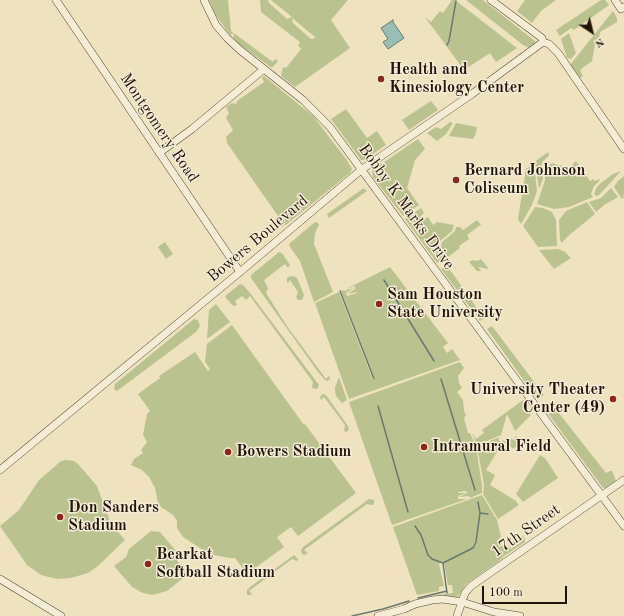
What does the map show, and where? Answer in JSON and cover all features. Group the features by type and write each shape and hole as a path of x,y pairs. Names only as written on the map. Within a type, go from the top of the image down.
{"street":[{"name":"Montgomery Road","path":"56,0 240,272"},
{"name":"Bobby K Marks Drive","path":"204,0 216,26 227,38 317,112 330,127 624,526"},
{"path":"491,0 542,38 543,42 549,44 558,53 624,149"},
{"path":"616,0 623,8"},
{"name":"Bowers Boulevard","path":"0,470 361,170 472,94 543,42"},
{"path":"159,153 192,129 264,69"},
{"name":"17th Street","path":"457,616 465,593 471,586 624,480"},
{"path":"0,580 61,616"},
{"path":"378,616 432,600 443,599 462,602 494,612 520,616"}],"green space":[{"path":"209,0 228,0 231,31 273,62 275,59 277,60 278,61 272,68 239,44 233,37 233,33 230,35 215,14"},
{"path":"260,0 268,0 269,3 287,19 292,17 271,0 348,0 331,20 350,48 295,87 281,76 283,67 286,68 301,49 298,45 300,42 261,12","holes":["292,18 315,37 311,39 293,23"]},
{"path":"452,0 455,0 517,48 496,62 490,53 464,70 425,17 431,22 440,11 443,13"},
{"path":"466,0 483,0 535,41 535,44 529,48 523,45"},
{"path":"525,0 556,0 541,11 532,23 517,11"},
{"path":"601,0 605,0 609,5 574,30 571,28 560,36 559,35 556,30"},
{"path":"613,11 617,18 617,22 600,32 598,44 595,44 592,61 580,70 583,76 580,78 570,65"},
{"path":"569,33 576,53 571,59 567,58 561,39"},
{"path":"264,76 313,116 352,169 350,173 287,224 281,227 275,220 278,216 227,143 226,137 233,130 226,118 229,113 226,107 232,103 236,104 237,101 264,82 262,78"},
{"path":"431,101 438,110 409,130 402,120"},
{"path":"346,109 367,138 377,131 386,145 364,160 361,160 331,119"},
{"path":"450,122 453,123 446,134 437,141 427,133 436,127 441,129"},
{"path":"456,123 477,127 473,139 449,136"},
{"path":"418,139 425,149 415,160 407,188 419,205 403,216 373,177 372,172 374,169"},
{"path":"548,152 549,156 543,161 541,166 543,179 539,189 536,167 533,163"},
{"path":"576,161 590,181 593,179 595,181 600,180 594,186 591,194 593,197 569,207 554,209 537,204 545,180 545,171 550,164 552,163 562,166 564,169 568,169"},
{"path":"531,166 535,173 537,191 532,205 521,224 518,219 526,169"},
{"path":"621,171 599,195 596,196 594,194 597,187 601,183 613,174"},
{"path":"624,176 624,197 622,199 614,187"},
{"path":"364,188 367,191 329,218 327,214"},
{"path":"611,188 618,197 604,205 596,212 589,202 601,198"},
{"path":"587,202 595,214 567,237 562,243 560,240 559,220 566,211"},
{"path":"535,207 543,208 552,212 556,220 557,246 538,247 523,226"},
{"path":"421,208 424,213 421,216 424,219 428,217 433,225 437,222 454,225 452,231 439,242 439,246 446,258 437,263 405,219"},
{"path":"477,220 481,225 467,235 469,239 448,257 441,247 442,242 455,231 456,227 460,227 463,230"},
{"path":"315,222 319,225 315,233 314,244 333,292 314,302 300,261 289,244"},
{"path":"165,242 173,254 166,259 158,247"},
{"path":"558,249 565,252 571,258 554,269 539,250"},
{"path":"279,252 282,253 290,265 288,268 285,264 264,280 268,288 266,293 287,326 326,379 329,376 330,379 327,381 318,372 251,278 251,275"},
{"path":"481,259 489,269 478,267 481,271 477,271 469,262 473,260 478,261"},
{"path":"448,265 484,318 480,321 441,269"},
{"path":"390,267 448,343 443,347 447,353 452,349 460,360 349,399 315,303 339,292 373,380 375,380 341,291 354,288 346,293 347,296 357,293 348,294 355,289 355,286 346,289"},
{"path":"291,276 296,277 298,280 304,295 302,300 298,300 296,297 298,292 290,280 288,283 287,282 287,278"},
{"path":"240,284 243,285 250,293 319,385 317,389 312,388 313,382 250,296 246,300 242,296 235,301 237,305 235,306 232,305 226,298 225,296"},
{"path":"216,304 230,322 207,339 209,310"},
{"path":"194,319 198,320 200,326 196,332 117,391 114,389 115,384"},
{"name":"Bowers Stadium","path":"232,325 304,425 305,424 356,493 298,536 291,527 277,537 284,547 247,574 235,558 209,554 183,537 177,528 177,521 173,515 161,507 158,503 155,488 149,477 142,470 131,465 134,459 143,453 141,450 147,442 143,435 147,414 150,411 138,394 160,378 159,376 195,352 208,371 210,369 205,362 207,344"},
{"path":"492,326 544,395 538,400 487,329"},
{"path":"460,362 464,368 458,376 459,383 462,388 457,392 463,400 466,415 464,418 468,433 470,433 476,446 482,493 470,498 469,496 459,497 467,493 466,491 458,492 466,493 458,496 458,499 467,499 392,525 349,402"},
{"path":"339,377 347,400 342,403 336,396 335,391"},
{"path":"322,394 326,395 348,426 349,429 347,432 344,431 345,425 324,397 321,400 320,397"},
{"path":"523,400 531,415 515,431 507,414 501,435 477,445 472,433 476,439 484,433 482,430"},
{"path":"551,403 606,473 612,471 616,481 607,488 603,488 544,408"},
{"path":"516,436 518,438 516,441 519,442 514,449 503,442 486,470 495,475 490,485 516,501 519,505 498,519 483,494 484,485 477,446 500,437 498,440 507,442 510,438 513,440"},
{"path":"540,455 545,458 558,478 523,502 516,494"},
{"name":"Don Sanders Stadium","path":"61,461 74,461 78,464 97,486 111,524 125,540 98,566 88,573 71,578 57,579 41,575 27,565 0,526 19,510 39,480"},
{"path":"482,495 497,520 501,537 498,539 504,548 508,546 511,549 522,541 520,538 523,536 525,542 466,584 458,597 436,595 453,593 452,585 448,585 444,563 442,562 439,564 444,586 439,587 439,591 417,595 393,527"},
{"path":"369,499 374,500 374,504 367,504 304,550 308,553 305,555 302,554 301,550 303,547"},
{"name":"Bearkat Softball Stadium","path":"151,531 160,532 176,551 178,562 188,574 167,591 152,595 143,593 132,587 114,566 126,557 129,549"},
{"path":"294,555 298,559 297,561 292,559 249,591 252,594 251,595 247,595 247,590 250,587"}],"water":[{"path":"393,20 404,38 388,49 383,42 388,39 381,28"}],"waterway":[{"path":"447,45 456,1"},
{"path":"384,280 434,361"},
{"path":"340,291 374,379"},
{"path":"441,379 475,490"},
{"path":"378,406 408,512"},
{"path":"415,526 421,535 428,555 432,559 443,563 473,548 476,542 480,513 478,502"},
{"path":"480,513 488,514"},
{"path":"443,563 447,593"},
{"path":"418,598 447,591"},
{"path":"352,616 409,601"}],"place":[{"name":"Health and Kinesiology Center","path":"381,79"},
{"name":"Bernard Johnson Coliseum","path":"456,180"},
{"name":"Sam Houston State University","path":"379,304"},
{"name":"University Theater Center (49)","path":"613,399"},
{"name":"Intramural Field","path":"424,447"},
{"name":"Bowers Stadium","path":"228,452"},
{"name":"Don Sanders Stadium","path":"60,517"},
{"name":"Bearkat Softball Stadium","path":"148,564"}]}
